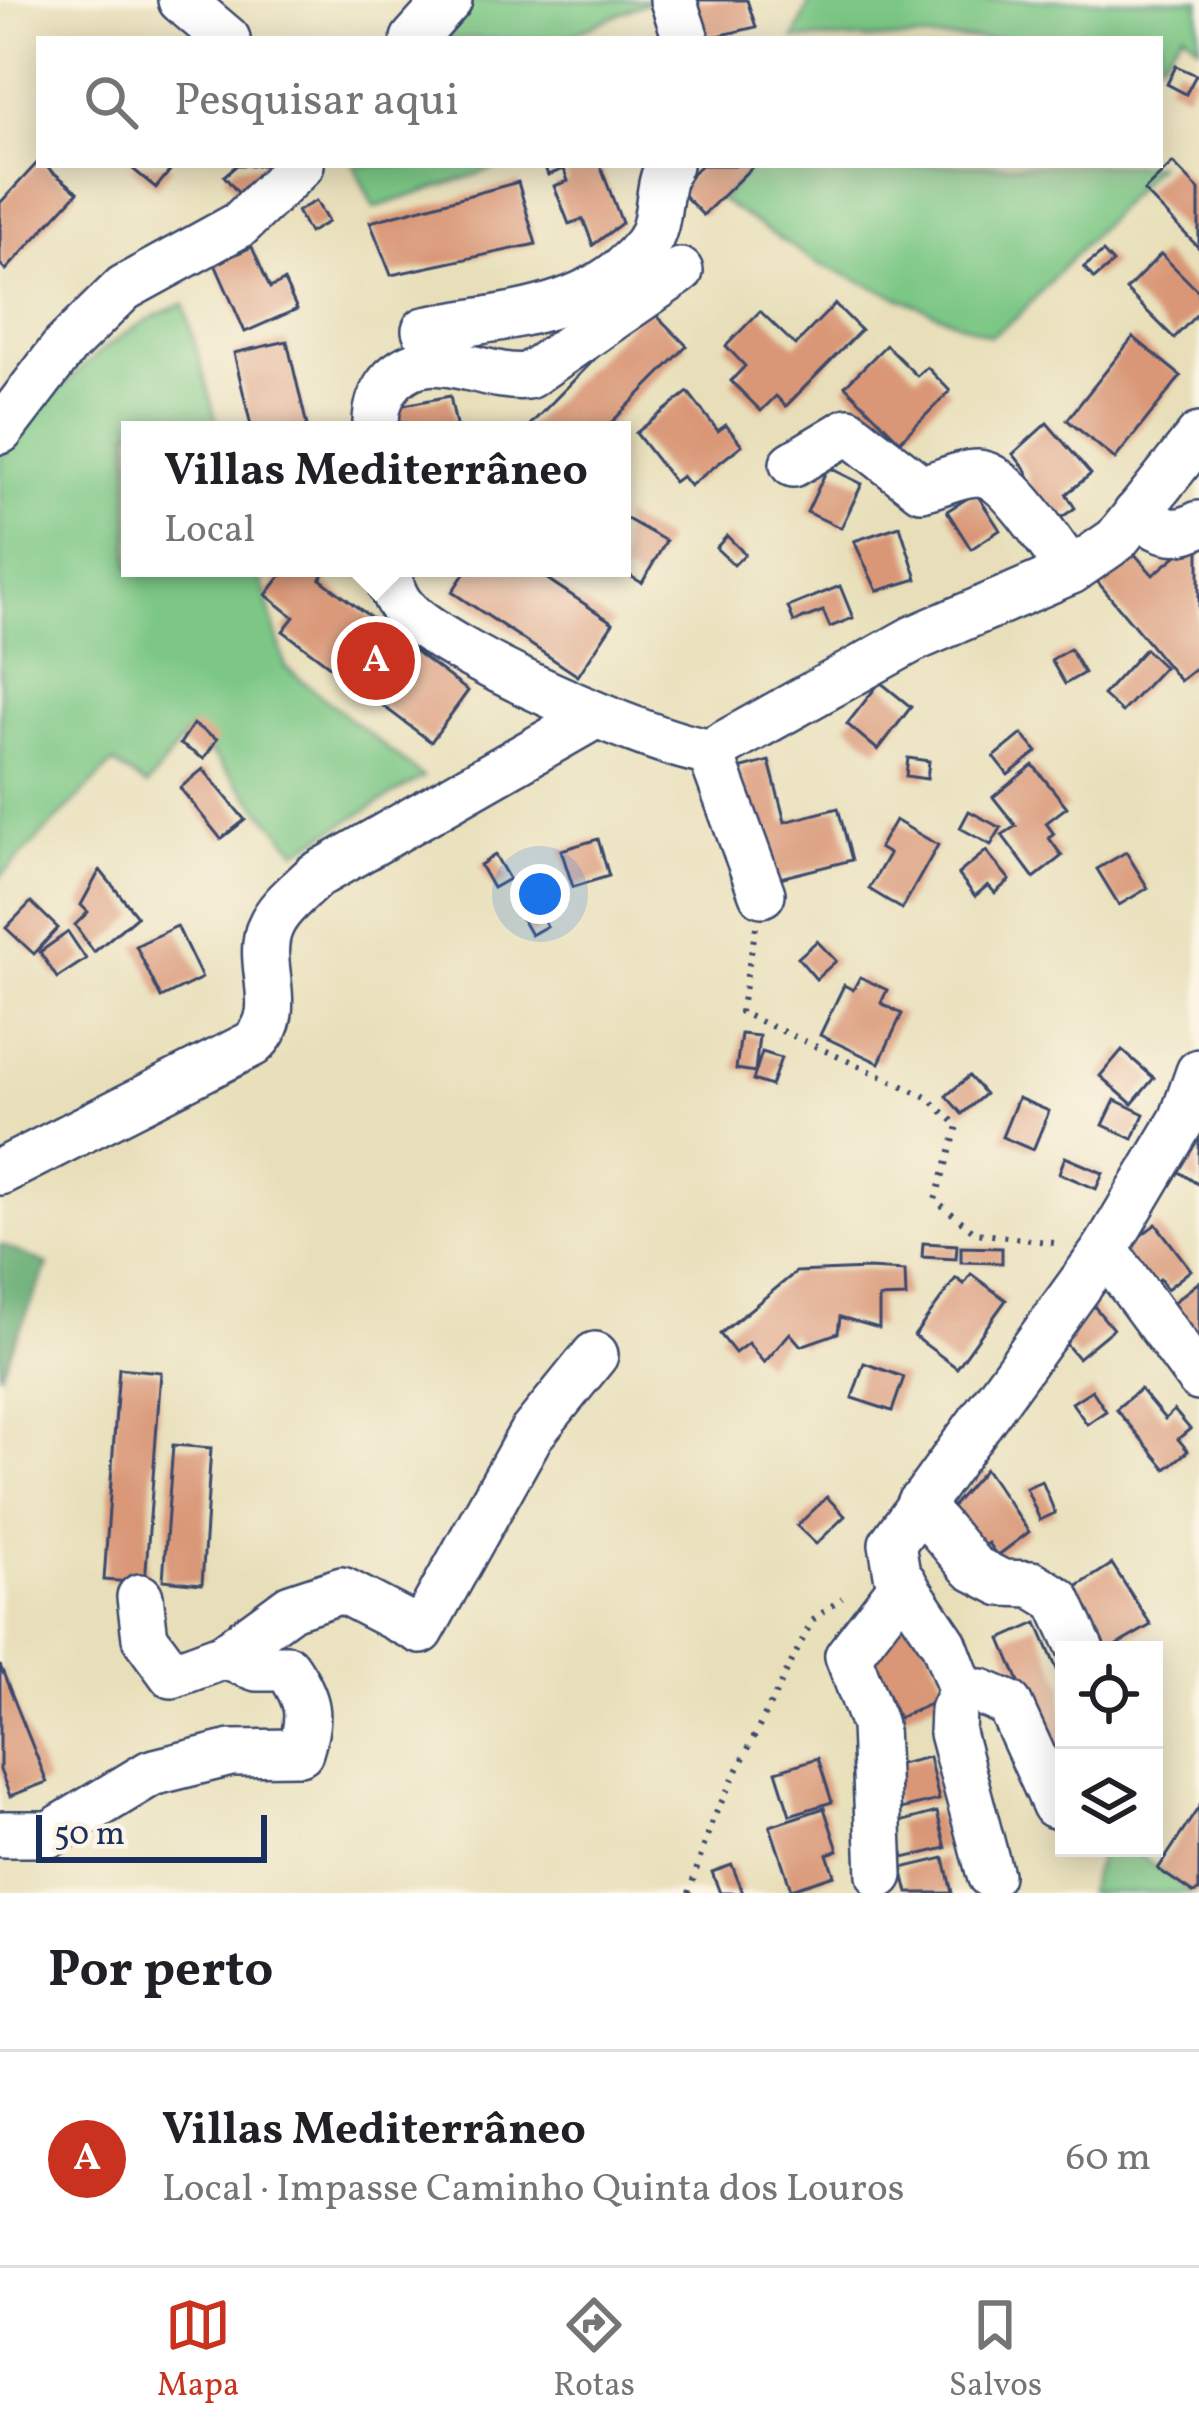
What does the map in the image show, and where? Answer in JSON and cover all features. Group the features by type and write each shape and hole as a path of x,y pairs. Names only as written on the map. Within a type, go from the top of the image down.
{"street":[{"path":"181,0 223,36"},
{"path":"417,36 448,0"},
{"path":"673,0 685,36"},
{"path":"0,431 65,346 124,288 239,225 298,168"},
{"path":"424,330 564,305 593,289 646,246 668,168"},
{"path":"378,421 383,388 408,364 441,360 506,378 528,376 680,272"},
{"path":"793,464 848,431 921,488 973,473 987,474 1005,486 1071,571"},
{"path":"390,577 402,608 426,629 595,716 710,752 913,639 1071,571 1116,540 1199,436"},
{"path":"1136,514 1177,534 1199,524"},
{"path":"0,1172 252,1044 266,1032 270,1013 268,929 315,876 595,716"},
{"path":"710,752 762,895"},
{"path":"990,1875 952,1733 953,1710 962,1691 944,1643 898,1571 892,1544 1106,1250 1182,1120 1199,1072"},
{"path":"1106,1250 1199,1378"},
{"path":"140,1597 145,1638 172,1675 224,1657 291,1607 343,1590 421,1630 531,1434 595,1355"},
{"path":"919,1504 973,1568 1002,1583 1032,1583 1058,1600 1077,1641"},
{"path":"880,1875 874,1725 848,1656 898,1571"},
{"path":"1,1832 50,1834 151,1773 230,1753 300,1752 311,1717 305,1695 286,1668 256,1668 224,1657"},
{"path":"962,1691 981,1692 1009,1704 1055,1805"}],"path":[{"path":"762,895 740,1012 927,1097 958,1126 935,1200 976,1233 1106,1250"},
{"path":"689,1893 712,1821 812,1621 844,1596"}],"green space":[{"path":"463,0 652,0 569,36 431,36"},
{"path":"811,0 1199,0 1199,46 1183,32 1163,58 1163,36 795,36"},
{"path":"355,168 497,168 374,208"},
{"path":"752,168 1154,168 1016,318 990,336 817,263 720,200"},
{"path":"184,304 216,421 121,421 121,577 261,577 286,668 423,777 297,851 190,729 147,786 113,763 0,877 0,457 82,367 156,316"},
{"path":"0,1244 48,1265 0,1375"},
{"path":"1099,1857 1142,1857 1194,1893 1087,1893"}],"building":[{"path":"692,0 747,0 756,27 704,36"},
{"path":"1176,66 1196,75 1186,94 1167,84"},
{"path":"1173,163 1199,190 1199,248 1144,191"},
{"path":"36,164 78,192 6,270 0,264 0,203"},
{"path":"132,168 172,168 156,188"},
{"path":"233,168 272,168 244,200 224,176"},
{"path":"545,168 601,168 622,223 593,245 583,219 569,224 554,186 568,181 564,169 548,175"},
{"path":"698,168 751,168 703,215 677,188"},
{"path":"518,182 536,244 391,275 370,222"},
{"path":"316,201 328,222 309,233 297,211"},
{"path":"252,247 270,288 284,281 297,309 245,332 215,264"},
{"path":"1103,252 1113,263 1094,279 1084,267"},
{"path":"1161,254 1199,292 1199,312 1174,338 1126,290"},
{"path":"835,304 861,330 786,406 776,396 761,411 731,381 745,366 726,346 760,311 795,345"},
{"path":"647,306 687,346 613,421 534,421"},
{"path":"1133,337 1181,376 1115,459 1067,420"},
{"path":"287,341 306,421 250,421 234,353"},
{"path":"886,345 917,376 927,367 950,391 900,441 845,386"},
{"path":"688,392 718,431 726,425 742,445 690,486 682,476 674,482 636,433"},
{"path":"450,396 455,421 396,421 394,407"},
{"path":"1047,423 1091,474 1066,494 1075,508 1052,524 1032,496 1027,471 1013,454"},
{"path":"828,467 862,484 841,528 807,512"},
{"path":"976,493 1000,530 971,549 947,511"},
{"path":"631,521 666,541 642,583 631,576"},
{"path":"900,526 917,579 877,591 854,541"},
{"path":"727,536 745,554 734,565 716,548"},
{"path":"1199,537 1199,666 1180,681 1096,580 1132,551 1153,575"},
{"path":"280,577 322,577 468,691 431,742 283,631 294,617 266,595"},
{"path":"462,577 544,577 613,623 578,676 452,592"},
{"path":"840,586 853,618 830,627 823,611 794,622 788,607"},
{"path":"1070,649 1084,673 1065,684 1051,660"},
{"path":"1145,649 1164,667 1122,712 1103,695"},
{"path":"880,682 911,707 878,750 847,724"},
{"path":"193,724 217,739 204,759 180,744"},
{"path":"1022,734 1037,752 1008,775 994,757"},
{"path":"908,758 929,761 927,779 906,776"},
{"path":"769,761 785,822 838,808 852,860 768,881 739,769"},
{"path":"1033,765 1067,807 1046,823 1054,834 1049,838 1062,856 1034,878 1002,835 1016,826 993,797"},
{"path":"203,769 245,820 221,839 180,788"},
{"path":"969,811 1001,828 991,845 960,828"},
{"path":"895,820 938,845 902,909 869,889 889,854 879,848"},
{"path":"598,839 609,876 573,887 561,850"},
{"path":"986,851 1010,880 995,893 988,885 975,896 958,874"},
{"path":"1126,852 1148,888 1119,905 1097,869"},
{"path":"495,855 509,879 493,888 480,865"},
{"path":"100,870 137,916 94,952 75,925 88,912 81,905"},
{"path":"31,902 58,928 34,954 6,928"},
{"path":"534,903 547,926 531,935 518,912"},
{"path":"177,926 202,978 161,998 136,946"},
{"path":"68,932 86,959 57,978 40,952"},
{"path":"817,941 836,961 816,979 798,958"},
{"path":"860,977 887,990 881,1003 902,1014 879,1063 820,1035 844,985 853,990"},
{"path":"741,1034 759,1036 755,1072 736,1069"},
{"path":"1122,1050 1154,1078 1132,1104 1100,1076"},
{"path":"762,1052 781,1058 771,1086 753,1080"},
{"path":"969,1076 985,1094 962,1114 946,1096"},
{"path":"1018,1098 1049,1111 1033,1150 1002,1137"},
{"path":"1115,1100 1144,1114 1133,1139 1103,1125"},
{"path":"1199,1134 1199,1185 1170,1166"},
{"path":"1065,1157 1103,1173 1096,1189 1059,1173"},
{"path":"1156,1224 1191,1270 1167,1289 1160,1279 1144,1291 1115,1255"},
{"path":"923,1243 957,1245 956,1259 922,1257"},
{"path":"961,1247 1002,1248 1002,1263 961,1262"},
{"path":"905,1271 906,1297 879,1298 879,1328 840,1317 838,1333 801,1346 790,1333 764,1363 748,1343 735,1353 720,1334 796,1272"},
{"path":"971,1274 1006,1300 957,1368 914,1336 956,1278 964,1284"},
{"path":"1199,1282 1199,1338 1171,1304"},
{"path":"1088,1299 1113,1329 1078,1358 1053,1329"},
{"path":"864,1363 904,1377 892,1411 852,1398"},
{"path":"119,1368 161,1372 145,1583 104,1580"},
{"path":"1140,1389 1165,1419 1174,1410 1190,1429 1178,1439 1188,1451 1166,1469 1116,1409"},
{"path":"1092,1390 1106,1411 1087,1424 1072,1403"},
{"path":"173,1445 211,1448 202,1584 163,1580"},
{"path":"985,1469 1029,1532 997,1556 988,1543 969,1558 943,1517"},
{"path":"1042,1481 1055,1513 1040,1520 1026,1488"},
{"path":"827,1497 845,1516 816,1544 797,1526"},
{"path":"1112,1564 1151,1625 1123,1641 1102,1641 1070,1591"},
{"path":"910,1603 950,1695 898,1718 868,1648"},
{"path":"1037,1623 1055,1665 1055,1767 1001,1639"},
{"path":"0,1665 47,1782 10,1796 0,1770"},
{"path":"929,1757 939,1800 897,1810 887,1767"},
{"path":"818,1758 832,1802 790,1815 776,1771"},
{"path":"1199,1807 1199,1891 1193,1893 1158,1869"},
{"path":"824,1808 838,1850 827,1854 834,1875 791,1889 770,1826"},
{"path":"937,1812 946,1848 904,1858 896,1823"},
{"path":"944,1858 952,1893 908,1893 902,1868"},
{"path":"732,1865 743,1893 720,1893 712,1872"}],"place":[{"name":"Villas Mediterrâneo","path":"376,661"}]}
